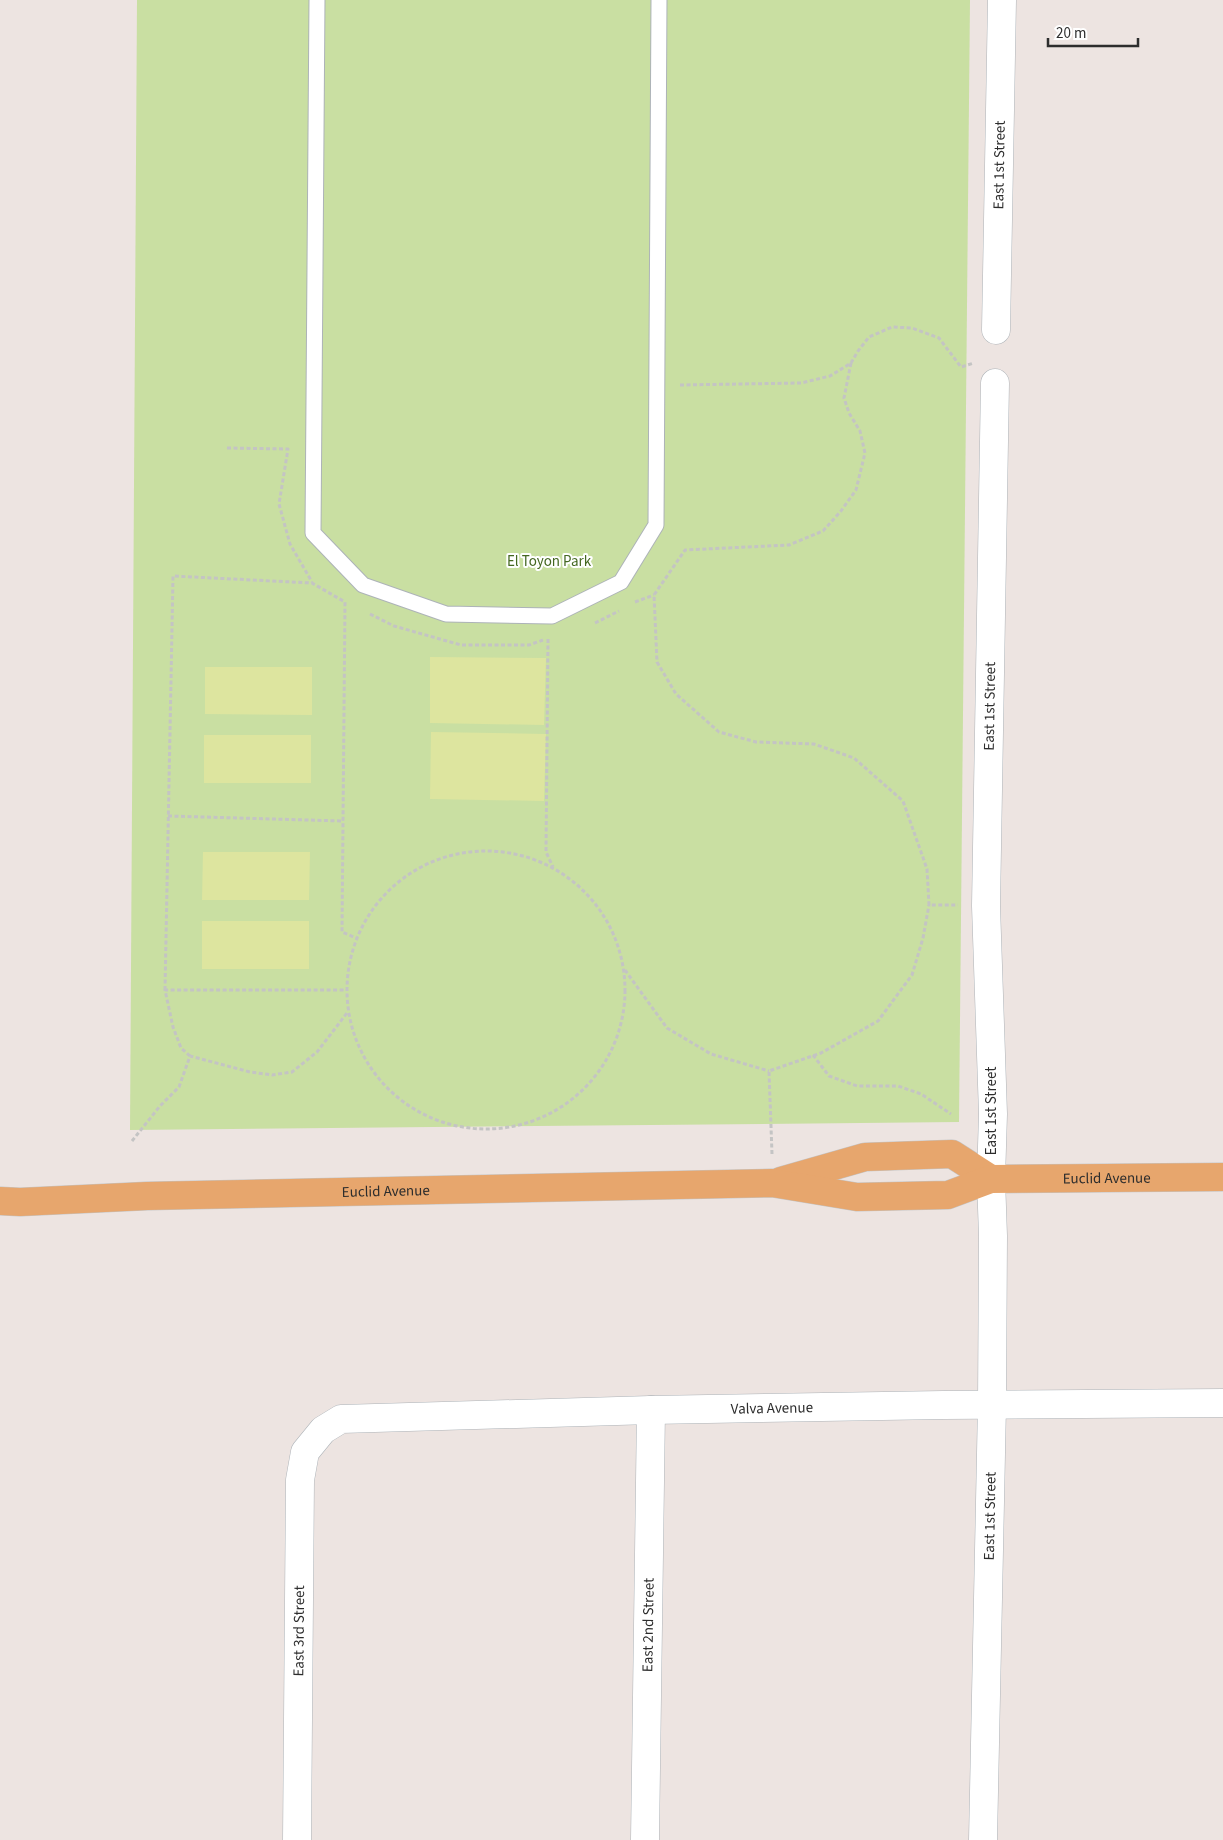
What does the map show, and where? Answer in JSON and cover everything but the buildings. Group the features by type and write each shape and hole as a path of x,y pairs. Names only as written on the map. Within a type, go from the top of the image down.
{"main road":[{"name":"Euclid Avenue","path":"772,1184 865,1157 929,1154 952,1154 991,1179"},
{"name":"Euclid Avenue","path":"0,1200 20,1202 157,1196 772,1184 857,1197 948,1195 991,1179 1223,1176"}],"street":[{"name":"East 1st Street","path":"996,330 1002,0"},
{"name":"East 1st Street","path":"983,1840 992,1405 993,1236 991,1179 992,1114 986,906 996,382"},
{"name":"Valva Avenue","path":"323,1430 341,1419 650,1410 1223,1403"},
{"name":"East 2nd Street","path":"645,1840 650,1410"},
{"name":"East 3rd Street","path":"297,1840 300,1480 305,1452 323,1430"}],"lane":[{"path":"317,0 313,533 364,585 446,614 552,616 621,582 656,525 659,0"}],"path":[{"path":"631,605 654,596 685,550 789,545 823,531 841,511 856,490 865,453 860,431 849,413 844,398 851,363 870,337 892,327 912,328 940,338 960,367 978,362"},
{"path":"657,384 692,386 801,383 830,376 851,363"},
{"path":"227,448 288,448 279,504 290,544 312,583"},
{"path":"347,1013 317,1052 292,1072 272,1075 250,1072 190,1056 181,1048 173,1027 166,990 173,576 312,583 345,602 342,932 356,938"},
{"path":"624,970 667,1028 711,1054 770,1071 821,1053 878,1021 912,975 923,938 929,905 927,869 903,801 854,758 814,744 756,742 719,732 676,694 657,662 654,596"},
{"path":"593,624 624,609"},
{"path":"554,867 546,852 548,638 557,636"},
{"path":"168,816 343,821"},
{"path":"489,850 522,855 554,867 588,894 612,929 624,970 623,1019 605,1064 573,1101 530,1124 483,1131 435,1122 394,1097 363,1059 347,1013 348,964 356,938 372,908 395,884 423,865 447,856 489,850"},
{"path":"929,905 986,906"},
{"path":"166,990 346,990"},
{"path":"813,1055 829,1076 857,1086 898,1086 921,1094 951,1114"},
{"path":"132,1142 160,1106 179,1087 190,1056"},
{"path":"770,1071 771,1129"}],"green space":[{"name":"El Toyon Park","path":"137,0 970,0 959,1122 130,1130"},
{"path":"430,657 546,658 544,725 430,723"},
{"path":"205,667 312,667 312,715 205,714"},
{"path":"431,732 546,734 544,801 430,799"},
{"path":"204,735 311,735 311,783 204,783"},
{"path":"203,852 310,852 309,900 202,900"},
{"path":"202,921 309,921 309,969 202,969"}]}
